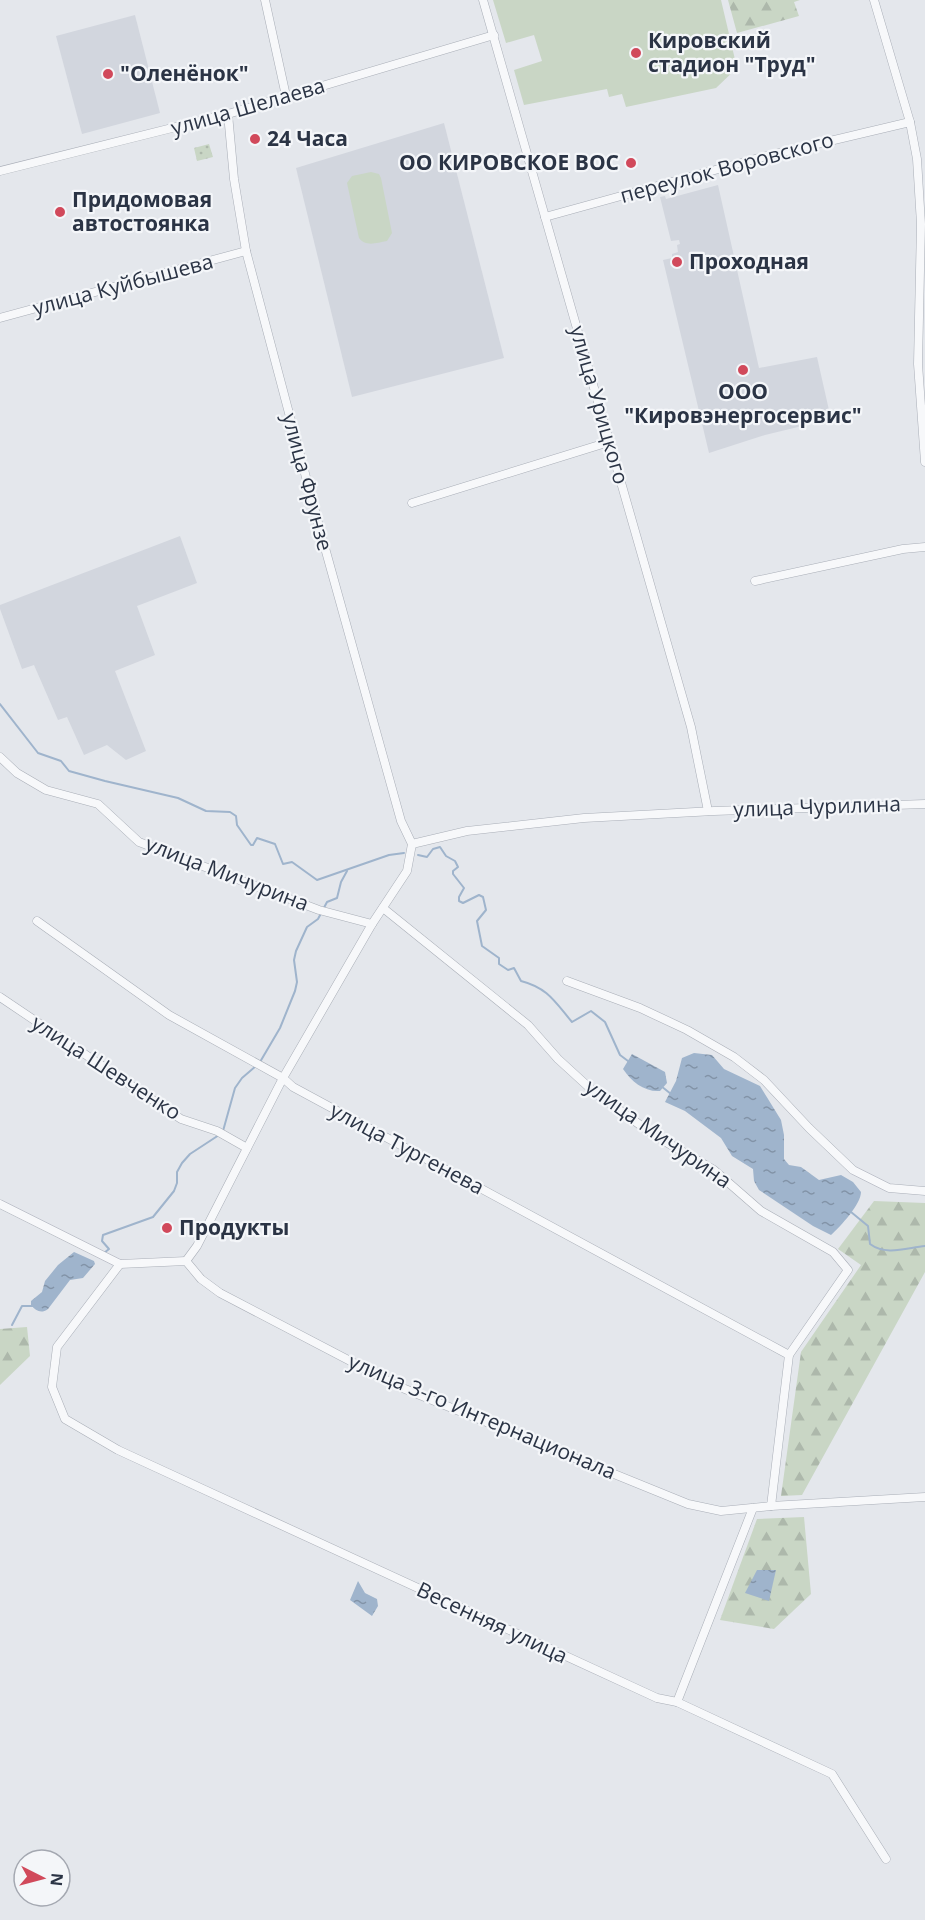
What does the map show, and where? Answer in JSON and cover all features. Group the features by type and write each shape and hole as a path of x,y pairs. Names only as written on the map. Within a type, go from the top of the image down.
{"street":[{"path":"265,0 286,96"},
{"name":"улица Урицкого","path":"483,0 691,728 708,811"},
{"path":"874,0 910,122 917,159 921,224 918,364 925,462"},
{"name":"улица Шелаева","path":"0,171 228,114 494,35"},
{"name":"улица Фрунзе","path":"228,114 234,179 246,251 394,798 401,821 412,844"},
{"name":"переулок Воровского","path":"546,216 762,158 910,122"},
{"name":"улица Куйбышева","path":"0,318 246,251"},
{"path":"412,503 609,442"},
{"path":"755,581 903,549 925,547"},
{"name":"улица Мичурина","path":"0,756 17,773 46,790 98,804 140,842 319,910 372,924"},
{"name":"улица Чурилина","path":"412,844 467,831 584,818 708,811 925,804"},
{"path":"0,1204 120,1264 186,1261 197,1246 283,1078 372,924 407,871 412,844"},
{"name":"улица Мичурина","path":"383,908 528,1025 558,1059 592,1091 654,1134 714,1170 761,1211 833,1252 848,1270 789,1356"},
{"name":"улица Тургенева","path":"38,921 169,1015 283,1078 293,1087 789,1356"},
{"path":"567,981 640,1008 687,1030 734,1058 764,1080 853,1170 889,1188 925,1191"},
{"name":"улица Шевченко","path":"0,997 181,1119 217,1131 248,1148"},
{"name":"улица 3-го Интернационала","path":"186,1261 201,1279 220,1293 400,1386 688,1504 720,1511 925,1497"},
{"name":"Весенняя улица","path":"120,1264 57,1347 52,1387 65,1419 139,1460 535,1643 657,1698 677,1702 832,1774 886,1858"},
{"path":"771,1506 789,1356"},
{"path":"677,1702 753,1508"}],"shaded area":[{"name":"\"Оленёнок\"","path":"135,15 160,113 82,134 56,36"},
{"path":"444,123 504,358 352,397 296,168"},
{"path":"718,185 759,368 817,357 831,419 765,435 709,453 663,260 672,258 672,254 678,252 677,245 680,244 679,240 671,241 660,197 665,196 666,199"},
{"path":"180,536 197,583 137,606 155,655 115,671 146,751 126,760 107,745 84,755 67,717 58,720 34,665 22,669 0,605"}],"green space":[{"name":"Кировский стадион \"Труд\"","path":"493,0 721,0 737,68 716,88 626,107 622,94 609,97 607,89 524,105 514,70 542,61 534,35 506,43"},
{"path":"728,0 800,0 794,2 799,16 737,33"},
{"path":"209,144 213,157 197,161 194,148"},
{"path":"371,172 379,174 381,178 392,233 387,241 372,244 365,243 359,238 347,183 352,176"},
{"path":"874,1201 925,1203 925,1272 802,1495 781,1496 801,1352 861,1265 838,1249"},
{"path":"27,1327 30,1356 0,1385 0,1329"},
{"path":"804,1517 811,1594 774,1629 720,1620 757,1519"}],"water":[{"path":"694,1053 712,1055 724,1069 760,1086 781,1120 784,1135 784,1159 789,1165 801,1167 819,1180 841,1175 853,1182 861,1192 854,1209 831,1235 813,1226 759,1190 754,1181 753,1169 732,1156 721,1138 685,1111 665,1102 676,1081 682,1058"},
{"path":"632,1054 665,1072 667,1083 660,1091 644,1088 634,1082 623,1069"},
{"path":"74,1252 94,1261 95,1264 83,1278 70,1280 48,1309 41,1312 37,1310 31,1305 31,1301 42,1292 45,1281 58,1265"},
{"path":"757,1570 776,1570 769,1601 745,1593"},
{"path":"358,1581 365,1593 377,1599 378,1606 372,1616 350,1600"}],"waterway":[{"path":"0,704 38,753 61,761 69,771 178,798 206,811 230,812 236,816 237,825 251,845 257,838 275,844 283,864 292,862 317,880 389,855 404,853"},
{"path":"418,855 427,857 433,849 440,847 446,856 455,861 458,867 453,874 464,888 459,901 463,903 479,895 483,897 486,910 477,921 482,946 499,958 499,964 508,970 514,968 521,981 545,992 572,1022 591,1011 605,1022 620,1055 628,1061"},
{"path":"260,1062 280,1028 295,991 296,951 307,927 318,919 327,902 337,898 341,882 347,871"},
{"path":"223,1131 235,1088 242,1078 256,1066"},
{"path":"661,1086 671,1094"},
{"path":"104,1253 109,1249 102,1241 103,1235 153,1217 174,1191 177,1172 182,1163 190,1154 219,1135"},
{"path":"851,1212 868,1226 870,1244 876,1248 896,1250 925,1246"},
{"path":"12,1325 22,1306 33,1306"}],"place":[{"name":"Кировский стадион \"Труд\"","path":"636,53"},
{"name":"\"Оленёнок\"","path":"108,74"},
{"name":"24 Часа","path":"255,139"},
{"name":"ОО КИРОВСКОЕ ВОС","path":"631,163"},
{"name":"Придомовая автостоянка","path":"60,212"},
{"name":"Проходная","path":"677,262"},
{"name":"ООО \"Кировэнергосервис\"","path":"743,370"},
{"name":"Продукты","path":"167,1228"}]}
